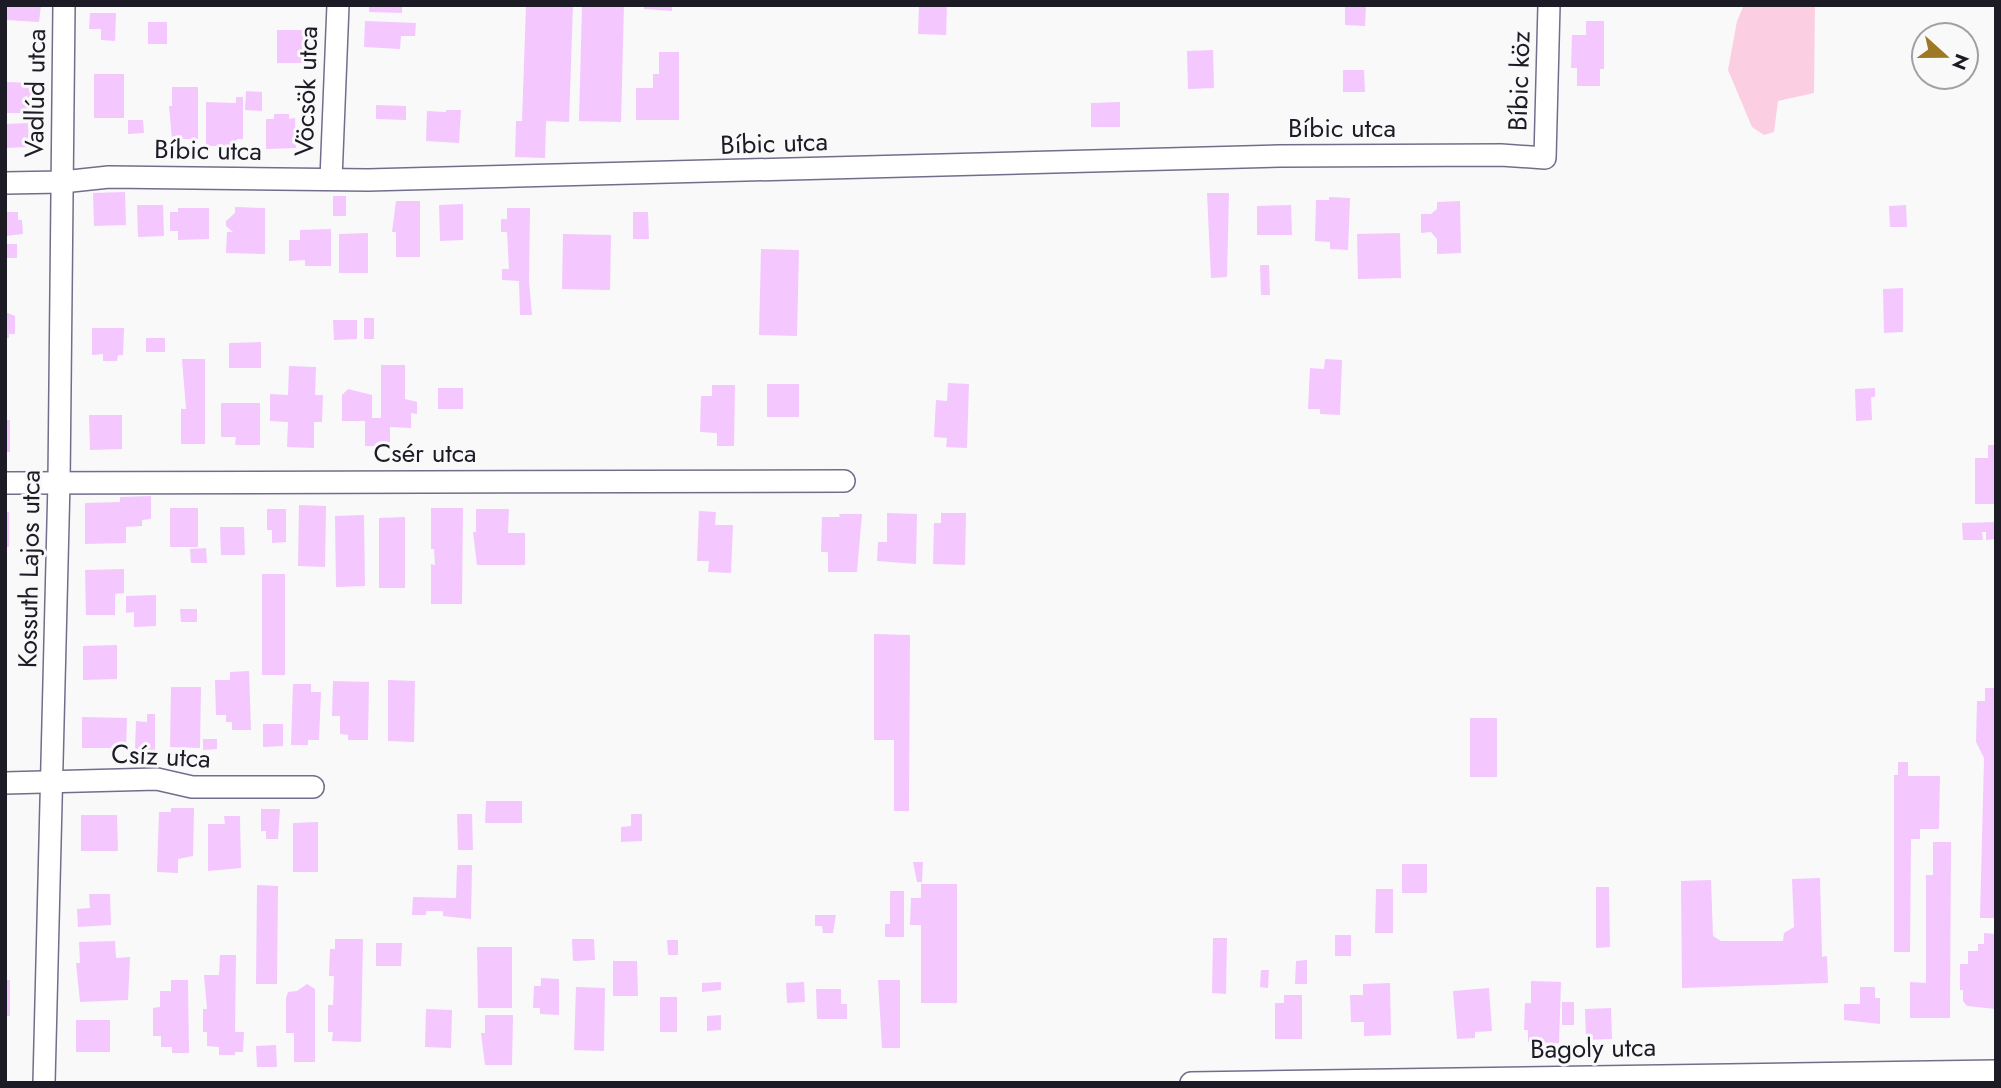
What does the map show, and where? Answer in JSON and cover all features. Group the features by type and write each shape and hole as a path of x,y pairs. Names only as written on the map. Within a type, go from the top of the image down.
{"street":[{"name":"Vadlúd utca","path":"62,182 64,5"},
{"name":"Vöcsök utca","path":"331,179 338,5"},
{"name":"Bíbic köz","path":"1545,158 1549,5"},
{"name":"Bíbic utca","path":"5,183 62,182 109,177 331,179 672,173 1280,156 1501,155 1545,158"},
{"name":"Kossuth Lajos utca","path":"44,1083 59,482 62,182"},
{"name":"Csér utca","path":"5,483 844,481"},
{"name":"Csíz utca","path":"5,783 157,779 192,787 313,788"},
{"name":"Bagoly utca","path":"1191,1083 1915,1078 1996,1071"}],"shaded area":[{"path":"1744,5 1815,5 1814,93 1778,101 1774,132 1764,135 1752,127 1728,70 1737,21"}],"building":[{"path":"7,5 41,5 39,22 6,20"},
{"path":"369,5 402,5 402,13 369,12"},
{"path":"526,5 573,5 569,122 546,121 545,158 515,157 516,121 522,121"},
{"path":"582,5 624,5 621,122 579,121"},
{"path":"644,5 672,5 672,11 644,9"},
{"path":"919,5 947,5 946,35 918,34"},
{"path":"1345,5 1366,5 1365,26 1345,25"},
{"path":"90,13 116,13 115,41 101,40 101,29 89,29"},
{"path":"365,21 416,23 415,36 401,36 400,49 364,47"},
{"path":"1586,21 1604,21 1604,69 1600,69 1600,86 1577,86 1577,68 1571,68 1572,35 1586,35"},
{"path":"148,22 167,22 167,44 148,44"},
{"path":"277,30 310,30 310,63 277,63"},
{"path":"1213,50 1214,88 1188,89 1187,51"},
{"path":"659,52 679,52 679,120 636,120 636,88 653,88 653,74 659,74"},
{"path":"1343,70 1364,70 1365,92 1343,92"},
{"path":"94,74 124,74 124,118 94,118"},
{"path":"5,82 34,83 33,113 5,113"},
{"path":"172,87 198,87 198,139 172,139 169,106 172,106"},
{"path":"246,91 262,92 262,111 245,110"},
{"path":"236,97 243,97 243,139 237,139 237,146 206,146 206,102 236,103"},
{"path":"1120,102 1120,127 1091,127 1091,103"},
{"path":"376,105 406,106 406,120 376,119"},
{"path":"461,110 459,143 426,141 427,111"},
{"path":"274,114 289,114 289,119 295,118 296,148 266,149 266,119 274,119"},
{"path":"128,120 143,120 144,133 128,134"},
{"path":"28,123 29,147 5,148 5,124"},
{"path":"125,192 126,225 94,226 93,193"},
{"path":"1207,193 1229,193 1227,277 1211,278"},
{"path":"333,196 346,196 346,216 333,216"},
{"path":"1329,197 1350,198 1348,250 1330,249 1330,242 1315,241 1316,200 1329,200"},
{"path":"396,201 420,201 420,257 396,257 396,232 392,232"},
{"path":"1460,201 1461,253 1437,254 1437,239 1431,232 1421,233 1421,214 1431,214 1437,209 1437,202"},
{"path":"463,204 463,240 440,241 439,205"},
{"path":"137,205 163,205 164,236 138,237"},
{"path":"1291,205 1292,235 1257,235 1257,206"},
{"path":"1906,205 1907,227 1890,227 1889,206"},
{"path":"235,207 265,208 265,254 226,253 227,232 233,232 226,226 226,221 235,213"},
{"path":"178,208 209,208 209,239 178,240 178,231 170,231 170,212 178,212"},
{"path":"507,208 530,208 529,281 532,315 520,315 519,281 502,280 502,269 509,269 507,232 501,232 501,219 507,219"},
{"path":"5,212 18,212 18,220 22,220 23,234 5,236"},
{"path":"633,212 648,212 649,239 633,239"},
{"path":"331,229 331,266 305,266 305,260 289,261 289,240 300,240 300,230"},
{"path":"368,233 368,273 339,273 339,234"},
{"path":"1400,233 1401,278 1358,279 1357,234"},
{"path":"563,234 611,235 610,290 562,289"},
{"path":"5,244 17,244 17,258 5,258"},
{"path":"761,249 799,250 797,336 759,335"},
{"path":"1260,265 1269,265 1270,295 1261,295"},
{"path":"1903,288 1903,332 1884,333 1883,289"},
{"path":"5,312 15,316 15,334 9,334 9,338 5,338"},
{"path":"364,318 374,318 374,339 364,339"},
{"path":"333,320 357,320 357,339 334,340"},
{"path":"92,328 124,328 123,355 118,355 117,361 103,361 103,354 92,355"},
{"path":"146,338 165,338 165,352 146,352"},
{"path":"261,342 261,368 229,368 229,343"},
{"path":"182,359 205,359 205,444 181,444 181,409 186,409"},
{"path":"1325,359 1342,360 1340,415 1320,414 1320,409 1308,409 1310,368 1324,369"},
{"path":"381,365 405,365 405,399 417,402 417,414 411,413 411,428 390,427 390,446 365,446 365,421 342,421 342,395 348,389 372,395 372,418 381,418"},
{"path":"289,366 316,367 315,395 323,395 322,422 314,422 314,448 287,447 288,422 270,421 270,394 288,395"},
{"path":"948,383 969,384 967,448 946,447 947,438 934,437 936,400 947,401"},
{"path":"767,384 799,384 799,417 767,417"},
{"path":"712,385 735,385 734,446 717,446 717,433 700,432 701,396 712,396"},
{"path":"438,388 463,388 463,409 438,409"},
{"path":"1875,388 1875,397 1871,397 1872,420 1856,421 1855,389"},
{"path":"221,403 260,403 260,445 235,445 236,437 221,437"},
{"path":"89,415 122,415 122,449 90,450"},
{"path":"5,420 10,420 10,452 5,452"},
{"path":"1988,445 1996,445 1996,504 1975,504 1975,458 1988,458"},
{"path":"151,496 151,519 142,520 142,526 126,527 126,543 85,544 85,503 120,502 120,497"},
{"path":"299,505 326,506 325,567 298,566"},
{"path":"170,508 198,508 198,547 170,547"},
{"path":"431,508 463,508 462,604 431,604 431,564 435,565 434,549 431,549"},
{"path":"267,509 286,509 286,542 272,543 272,530 267,530"},
{"path":"476,509 509,509 508,533 525,533 525,565 477,565 473,532 476,532"},
{"path":"699,511 716,512 715,525 733,525 731,573 708,572 709,561 697,561"},
{"path":"5,512 9,512 9,547 5,547"},
{"path":"887,513 917,514 916,564 877,561 878,542 887,542"},
{"path":"941,513 966,513 965,565 933,564 934,523 941,523"},
{"path":"839,514 862,514 857,572 828,572 828,552 821,552 822,517 840,517"},
{"path":"364,515 365,586 336,587 335,516"},
{"path":"405,517 405,588 379,588 379,518"},
{"path":"1996,522 1996,539 1986,540 1986,532 1982,532 1983,540 1963,540 1962,523"},
{"path":"220,527 244,527 245,555 221,555"},
{"path":"206,548 207,563 191,563 190,549"},
{"path":"124,569 124,593 115,594 115,615 86,615 85,570"},
{"path":"262,574 285,574 285,675 262,675"},
{"path":"156,595 156,626 134,627 134,612 126,613 126,596"},
{"path":"180,609 197,609 197,622 181,622"},
{"path":"874,634 910,635 909,811 894,811 894,740 874,740"},
{"path":"117,645 117,679 83,680 83,646"},
{"path":"249,671 251,730 232,730 232,722 226,722 226,715 216,715 215,680 230,680 230,672"},
{"path":"388,680 415,681 414,742 388,741"},
{"path":"333,681 369,682 368,740 348,740 348,735 340,734 340,716 332,716"},
{"path":"293,684 311,684 311,692 321,692 319,740 308,740 308,745 291,745"},
{"path":"171,687 201,687 200,748 170,747"},
{"path":"1985,688 1996,688 1996,918 1980,918 1984,758 1976,742 1977,701 1985,701"},
{"path":"147,714 155,714 155,750 135,750 136,721 147,722"},
{"path":"82,717 127,718 126,748 82,748"},
{"path":"1470,718 1497,718 1497,777 1470,777"},
{"path":"263,724 283,724 283,746 263,747"},
{"path":"203,739 217,739 217,749 203,750"},
{"path":"1898,762 1908,762 1908,776 1940,776 1939,829 1920,829 1920,839 1911,839 1910,952 1894,952 1894,775 1898,775"},
{"path":"486,801 522,801 522,823 485,823"},
{"path":"171,808 194,808 193,856 178,859 178,873 157,872 159,812 171,812"},
{"path":"261,809 280,809 278,839 266,839 266,831 261,831"},
{"path":"457,814 472,814 473,850 458,850"},
{"path":"631,814 642,814 642,841 621,842 621,827 631,826"},
{"path":"81,815 117,815 118,851 81,851"},
{"path":"224,816 240,816 241,868 208,871 208,824 225,824"},
{"path":"318,822 318,872 293,872 293,823"},
{"path":"1933,842 1951,842 1950,1018 1910,1018 1910,982 1926,983 1926,875 1933,875"},
{"path":"913,862 923,862 922,882 917,882"},
{"path":"1402,864 1427,864 1427,893 1402,893"},
{"path":"457,865 472,865 471,919 443,916 443,911 426,911 426,915 412,915 413,897 456,898"},
{"path":"1820,878 1822,957 1827,956 1828,983 1682,988 1681,881 1711,880 1713,936 1721,941 1783,941 1784,933 1794,927 1792,879"},
{"path":"921,884 957,884 957,1003 921,1003 921,925 910,925 911,898 921,898"},
{"path":"257,885 278,886 277,984 256,984"},
{"path":"1596,887 1609,887 1610,947 1596,948"},
{"path":"1376,889 1393,889 1393,933 1375,933"},
{"path":"890,891 904,891 904,937 885,937 885,924 890,924"},
{"path":"89,894 110,894 111,925 78,927 77,909 90,908"},
{"path":"815,915 836,915 833,933 823,933 822,926 815,926"},
{"path":"1984,933 1996,934 1996,1009 1967,1006 1963,1001 1963,990 1960,990 1960,964 1968,964 1968,951 1978,951 1978,944 1984,944"},
{"path":"1335,935 1351,935 1351,956 1335,956"},
{"path":"1213,938 1227,938 1226,994 1212,993"},
{"path":"335,939 363,939 361,1042 332,1041 333,1032 328,1032 328,1005 333,1005 334,976 329,976 330,949 335,949"},
{"path":"572,939 594,939 595,960 573,961"},
{"path":"667,940 678,940 678,955 668,955"},
{"path":"115,941 116,958 130,957 128,1000 80,1002 76,963 80,963 79,942"},
{"path":"376,943 402,943 401,966 376,966"},
{"path":"477,947 512,947 512,1008 478,1008"},
{"path":"220,955 236,955 235,1032 244,1032 243,1052 235,1052 235,1055 219,1055 219,1047 207,1046 207,1032 203,1032 203,1009 207,1009 204,975 219,975"},
{"path":"1307,960 1307,984 1295,984 1296,961"},
{"path":"613,961 637,961 638,996 613,996"},
{"path":"1261,970 1269,970 1268,988 1260,987"},
{"path":"541,978 559,979 559,1015 540,1014 540,1008 533,1008 534,986 541,986"},
{"path":"5,980 10,980 10,1016 5,1016"},
{"path":"171,980 188,980 189,1053 172,1053 172,1047 161,1047 161,1036 153,1036 153,1008 160,1007 160,991 171,991"},
{"path":"878,980 900,980 900,1048 882,1048"},
{"path":"1531,981 1561,982 1559,1043 1528,1042 1528,1030 1524,1030 1525,1003 1531,1003"},
{"path":"721,982 721,990 702,992 702,983"},
{"path":"804,982 805,1002 787,1003 786,983"},
{"path":"1390,983 1391,1035 1364,1036 1364,1022 1351,1022 1350,995 1363,995 1363,984"},
{"path":"307,984 315,989 315,1062 294,1062 294,1033 286,1033 286,998 288,992 297,991"},
{"path":"576,987 605,988 604,1051 574,1050"},
{"path":"1860,987 1875,987 1875,998 1880,998 1880,1024 1844,1020 1844,1004 1860,1004"},
{"path":"1489,988 1492,1031 1475,1032 1475,1038 1457,1039 1453,991"},
{"path":"816,989 841,989 841,1004 847,1004 847,1019 817,1019"},
{"path":"1284,995 1302,995 1302,1039 1275,1039 1275,1003 1284,1003"},
{"path":"660,997 677,997 677,1032 660,1032"},
{"path":"1562,1002 1574,1002 1574,1025 1562,1025"},
{"path":"1611,1008 1612,1039 1586,1040 1585,1009"},
{"path":"426,1009 452,1010 451,1048 425,1047"},
{"path":"485,1015 513,1015 512,1065 485,1065 481,1033 485,1033"},
{"path":"721,1015 721,1030 707,1031 707,1016"},
{"path":"76,1020 110,1020 110,1052 76,1052"},
{"path":"276,1045 277,1067 257,1067 256,1046"}]}
